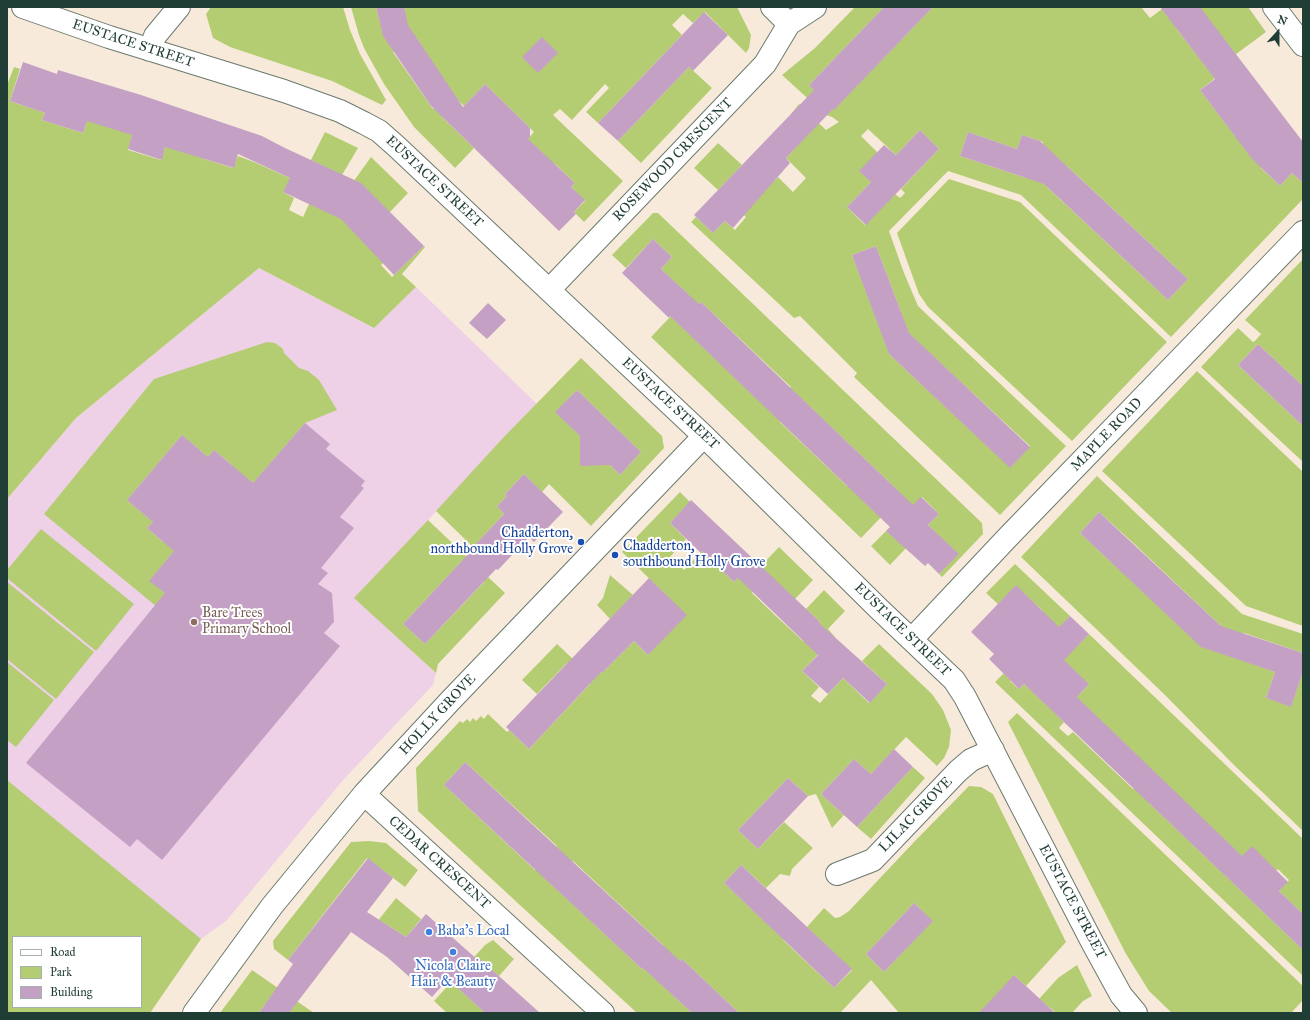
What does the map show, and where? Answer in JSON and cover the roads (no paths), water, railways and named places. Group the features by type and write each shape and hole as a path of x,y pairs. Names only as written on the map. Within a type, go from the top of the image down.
{"street":[{"name":"EUSTACE STREET","path":"23,7 109,37 299,96 340,111 364,122 396,146 704,436 954,680 965,697 993,750 1092,942 1121,995 1136,1013"},
{"path":"150,50 155,36 179,7"},
{"path":"772,7 789,24"},
{"name":"ROSEWOOD CRESCENT","path":"549,290 765,64 789,24 815,7"},
{"path":"1274,7 1303,45"},
{"name":"MAPLE ROAD","path":"912,640 1008,537 1303,232"},
{"name":"HOLLY GROVE","path":"194,1013 272,906 364,794 450,701 704,436"},
{"name":"LILAC GROVE","path":"837,874 873,860 958,771 971,760 993,750"},
{"name":"CEDAR CRESCENT","path":"364,794 603,1013"}],"place":[{"name":"Chadderton, northbound Holly Grove","path":"581,542"},
{"name":"Chadderton, southbound Holly Grove","path":"615,555"},
{"name":"Bare Trees Primary School","path":"194,622"},
{"name":"Baba's Local","path":"429,932"},
{"name":"Nicola Claire Hair & Beauty","path":"453,952"}]}
